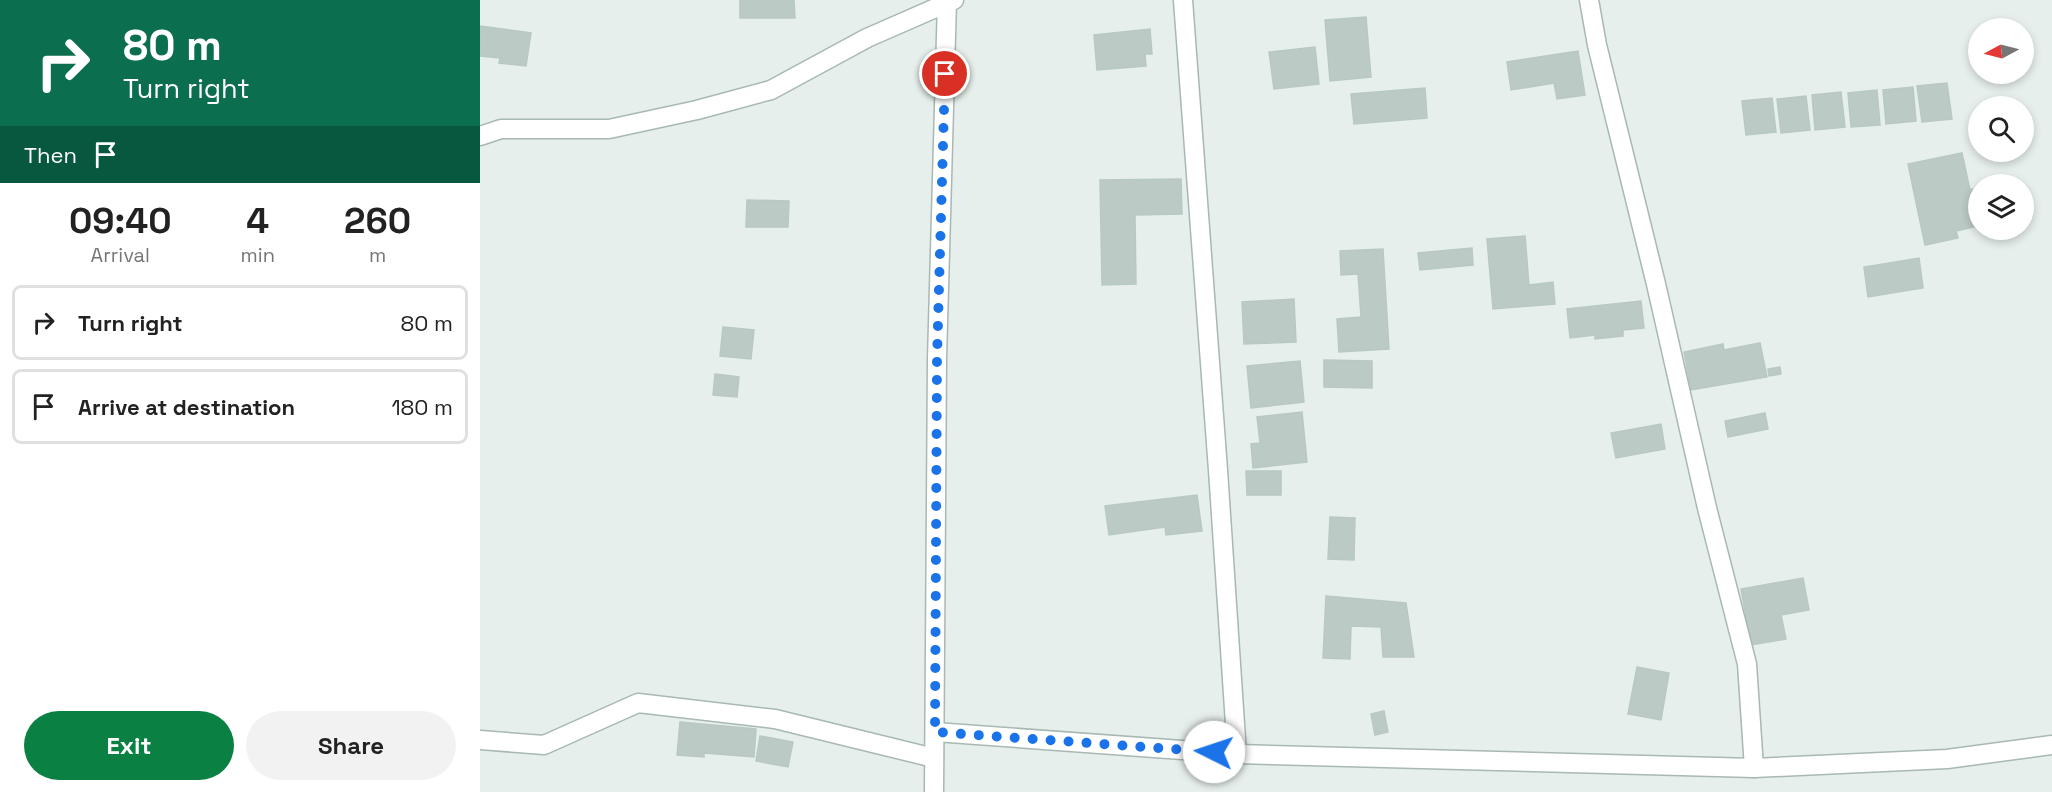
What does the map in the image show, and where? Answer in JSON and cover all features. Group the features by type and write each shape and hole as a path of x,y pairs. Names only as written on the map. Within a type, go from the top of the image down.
{"street":[{"path":"1183,0 1237,754"},
{"path":"1590,0 1597,45 1707,508 1747,664 1754,768"},
{"path":"480,136 501,129 609,129 697,110 771,90 867,38 949,1 937,359 934,792"},
{"path":"480,740 544,745 638,703 775,719 934,758"},
{"path":"935,732 1237,754 1754,768 1947,759 2052,745"}],"building":[{"path":"740,0 794,0 795,18 740,18"},
{"path":"1366,17 1371,77 1330,81 1325,20"},
{"path":"480,26 531,33 526,66 499,63 500,58 480,56"},
{"path":"1150,29 1152,54 1145,54 1146,66 1097,70 1094,35"},
{"path":"1315,47 1319,84 1274,89 1269,52"},
{"path":"1578,51 1585,95 1557,99 1554,83 1511,90 1507,62"},
{"path":"1947,83 1952,119 1922,122 1917,86"},
{"path":"1913,87 1916,121 1886,124 1883,90"},
{"path":"1425,88 1427,118 1354,124 1351,94"},
{"path":"1877,90 1880,125 1851,127 1848,93"},
{"path":"1841,92 1845,127 1815,130 1812,95"},
{"path":"1806,96 1810,130 1781,133 1777,99"},
{"path":"1772,98 1776,132 1746,135 1742,101"},
{"path":"1962,153 1968,181 1968,228 1956,231 1958,238 1925,245 1908,164"},
{"path":"1181,179 1182,214 1135,215 1136,284 1102,285 1100,180"},
{"path":"747,200 789,201 788,227 746,227"},
{"path":"1525,236 1529,285 1553,282 1555,304 1493,309 1487,239"},
{"path":"1472,248 1473,265 1420,270 1418,253"},
{"path":"1383,249 1389,349 1339,352 1337,319 1361,317 1358,274 1341,275 1340,251"},
{"path":"1919,258 1923,288 1868,297 1864,267"},
{"path":"1294,299 1296,342 1244,344 1242,302"},
{"path":"1641,301 1644,328 1623,330 1623,336 1595,339 1595,335 1570,338 1567,309"},
{"path":"723,327 754,330 751,359 720,356"},
{"path":"1760,343 1767,377 1691,390 1684,352 1723,344 1724,350"},
{"path":"1324,360 1372,361 1372,388 1324,387"},
{"path":"1300,361 1304,402 1251,408 1247,366"},
{"path":"1780,367 1781,374 1769,376 1768,369"},
{"path":"715,374 739,377 737,397 713,395"},
{"path":"1302,412 1307,462 1253,468 1251,444 1260,443 1257,417"},
{"path":"1765,413 1768,429 1728,437 1725,421"},
{"path":"1661,424 1665,449 1616,458 1611,433"},
{"path":"1246,471 1281,471 1281,495 1247,495"},
{"path":"1197,495 1202,531 1166,535 1165,527 1109,535 1105,506"},
{"path":"1330,517 1355,518 1354,560 1328,559"},
{"path":"1803,578 1809,610 1781,615 1786,639 1751,645 1741,589"},
{"path":"1326,596 1406,603 1414,657 1383,657 1381,627 1351,626 1350,659 1323,658"},
{"path":"1637,667 1669,673 1661,720 1628,714"},
{"path":"1384,711 1388,732 1375,735 1371,714"},
{"path":"680,722 756,729 754,757 704,753 704,757 677,755"},
{"path":"760,736 793,742 788,767 756,761"}],"route":[{"path":"945,74 937,359 935,732 1214,752"}]}
